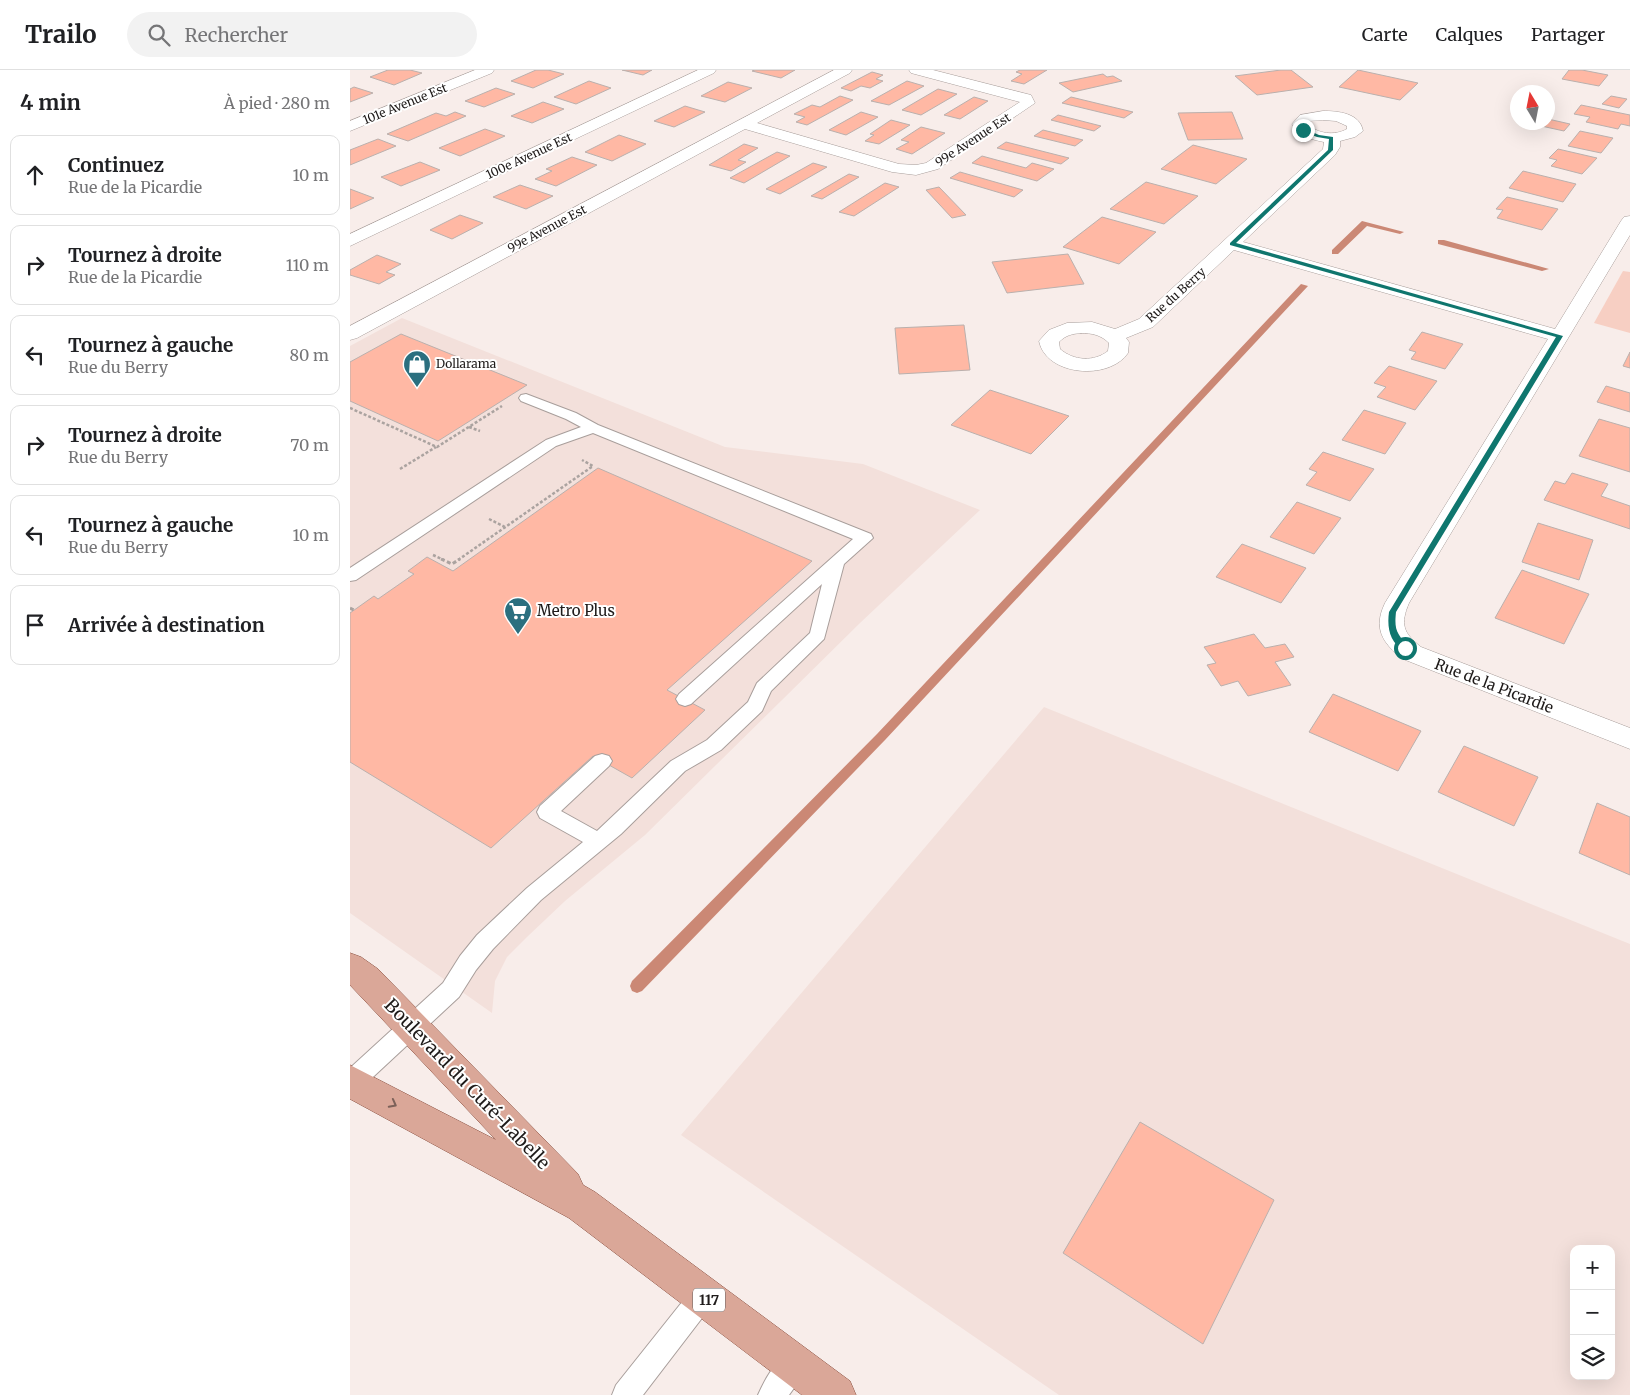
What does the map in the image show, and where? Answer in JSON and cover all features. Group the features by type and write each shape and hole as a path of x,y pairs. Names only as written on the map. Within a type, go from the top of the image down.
{"main road":[{"name":"Boulevard du Curé-Labelle","path":"350,967 367,979 582,1205"},
{"name":"Boulevard du Curé-Labelle","path":"350,1082 582,1205 836,1395"}],"street":[{"name":"101e Avenue Est","path":"350,126 487,70"},
{"name":"100e Avenue Est","path":"350,241 709,70"},
{"name":"99e Avenue Est","path":"350,334 845,70"},
{"name":"99e Avenue Est","path":"743,124 898,168 916,170 932,166 1028,103 1026,98 916,70"},
{"name":"Rue du Berry","path":"1114,336 1146,323 1329,152 1333,144 1332,138"},
{"name":"Rue de la Picardie","path":"1630,221 1397,603 1390,619 1391,627 1398,642 1425,660 1630,739"},
{"path":"1232,244 1560,336"}],"lane":[{"path":"526,398 571,416 593,428 865,538 836,562 685,700"},
{"path":"350,576 551,443 593,428"},
{"path":"350,1082 412,1027 450,990 485,942 534,894 598,841 678,766 714,745 756,706 763,688 818,635 836,562"},
{"path":"598,841 547,812 602,762"},
{"path":"626,1395 704,1296"},
{"path":"772,1395 794,1364"}],"path":[{"path":"400,470 502,406"},
{"path":"350,408 437,447"},
{"path":"402,431 408,427"},
{"path":"469,427 480,431"},
{"path":"426,552 452,564 593,466 577,458"}],"shaded area":[{"path":"1623,271 1630,272 1630,333 1594,323"},
{"path":"402,318 725,447 863,464 980,510 860,623 645,835 565,901 507,957 495,981 492,1013 350,913 350,346"},
{"path":"1044,707 1630,944 1630,1395 1059,1395 681,1135"}],"building":[{"path":"388,70 410,70 422,73 394,85 370,77"},
{"path":"536,70 548,70 564,74 533,88 511,81"},
{"path":"622,70 652,70 643,75"},
{"path":"795,70 781,78 752,71"},
{"path":"1020,70 1047,70 1024,84 1011,81 1022,74 1016,72"},
{"path":"1291,70 1313,87 1257,95 1235,76"},
{"path":"1358,70 1418,83 1400,100 1339,87"},
{"path":"1569,70 1582,70 1608,75 1599,86 1562,79"},
{"path":"872,72 883,75 876,79 883,81 870,88 861,86 851,91 841,88"},
{"path":"1103,74 1107,77 1113,76 1122,81 1073,92 1059,83"},
{"path":"589,81 611,88 576,104 554,97"},
{"path":"907,81 924,86 889,105 871,101"},
{"path":"728,82 752,88 725,102 701,96"},
{"path":"354,87 373,93 350,102 350,89"},
{"path":"496,88 515,94 484,107 465,101"},
{"path":"938,89 957,94 921,115 902,110"},
{"path":"840,96 853,100 807,125 796,122 805,117 794,114 812,105 820,107"},
{"path":"1611,96 1627,99 1619,108 1602,104"},
{"path":"974,97 988,101 960,119 944,115"},
{"path":"1071,97 1133,112 1124,118 1062,103"},
{"path":"543,102 564,109 532,123 511,116"},
{"path":"1581,105 1630,115 1630,126 1621,124 1618,129 1586,122 1590,117 1574,114"},
{"path":"685,106 705,112 674,127 654,121"},
{"path":"455,112 466,116 408,141 387,134 436,113 446,116"},
{"path":"861,112 878,117 846,135 829,130"},
{"path":"1232,112 1243,139 1188,140 1178,113"},
{"path":"1058,115 1101,126 1094,131 1051,120"},
{"path":"891,120 910,125 879,144 865,141 874,135 870,134"},
{"path":"1555,121 1570,124 1564,131 1555,129"},
{"path":"921,127 945,133 912,154 896,149 909,142 901,140"},
{"path":"485,129 505,136 460,156 439,148"},
{"path":"1043,130 1083,140 1075,146 1034,136"},
{"path":"1580,131 1613,138 1601,153 1568,146"},
{"path":"619,135 646,144 612,161 585,152"},
{"path":"378,139 396,146 350,165 350,150"},
{"path":"1006,142 1069,158 1061,164 997,148"},
{"path":"744,144 758,148 738,160 746,162 731,171 709,165"},
{"path":"1193,145 1247,159 1216,184 1161,169"},
{"path":"1558,149 1597,158 1582,174 1551,166 1557,160 1549,158"},
{"path":"777,152 790,156 744,183 730,178"},
{"path":"982,156 1026,168 1032,163 1054,169 1037,181 972,163"},
{"path":"572,157 597,165 556,186 535,179 552,171 546,169"},
{"path":"420,162 440,170 401,186 381,177"},
{"path":"813,163 827,167 780,194 766,189"},
{"path":"1523,171 1576,184 1563,202 1509,188"},
{"path":"960,172 1023,190 1014,197 950,178"},
{"path":"849,174 859,177 822,199 811,196"},
{"path":"1146,182 1198,196 1164,224 1110,209"},
{"path":"885,183 899,187 854,216 839,212"},
{"path":"520,185 553,196 526,209 493,197"},
{"path":"939,187 966,215 952,218 926,190"},
{"path":"350,189 374,198 350,209"},
{"path":"1507,197 1558,209 1542,230 1497,218 1503,210 1496,209"},
{"path":"460,215 483,223 452,239 430,230"},
{"path":"1102,217 1156,232 1119,264 1063,247"},
{"path":"1068,254 1084,284 1007,293 992,262"},
{"path":"377,255 401,264 386,272 395,275 379,284 350,275 350,270"},
{"path":"964,325 970,370 899,374 895,328"},
{"path":"1422,332 1463,344 1445,369 1411,359 1416,352 1409,350"},
{"path":"401,334 527,385 438,441 350,401 350,362"},
{"path":"1630,352 1630,368 1623,366"},
{"path":"1389,366 1437,381 1415,410 1377,397 1386,387 1374,383"},
{"path":"1606,386 1630,393 1630,412 1597,402"},
{"path":"990,390 1069,416 1031,454 951,425"},
{"path":"1364,410 1406,423 1385,454 1342,440"},
{"path":"1599,419 1630,428 1630,472 1579,456"},
{"path":"1323,452 1374,469 1350,501 1306,485 1317,472 1309,469"},
{"path":"598,468 812,561 667,690 705,710 632,778 593,756 491,848 350,762 350,613 374,596 378,599 414,574 408,571 427,557 453,571"},
{"path":"1572,473 1608,484 1601,496 1630,506 1630,529 1544,500 1555,481 1565,484"},
{"path":"1297,502 1341,518 1314,554 1270,537"},
{"path":"1538,523 1593,540 1579,580 1522,562"},
{"path":"1242,544 1306,568 1281,603 1216,577"},
{"path":"1522,570 1589,594 1564,644 1495,618"},
{"path":"1254,634 1265,648 1285,644 1294,657 1275,662 1291,685 1248,696 1238,681 1221,686 1207,665 1216,663 1204,647"},
{"path":"1333,694 1421,731 1398,771 1309,732"},
{"path":"1464,746 1538,777 1514,826 1438,792"},
{"path":"1597,803 1630,817 1630,875 1579,853"},
{"path":"1140,1122 1274,1200 1203,1344 1063,1253"}],"waterway":[{"path":"1335,252 1365,223 1400,232"},
{"path":"1441,242 1545,269"},
{"path":"637,986 881,737 1304,286"}],"place":[{"name":"Dollarama","path":"417,388"},
{"name":"Metro Plus","path":"518,635"}],"route":[{"path":"1303,130 1318,136 1332,138 1331,150 1232,244 1560,336 1392,612 1390,619 1393,634 1405,648"}]}
